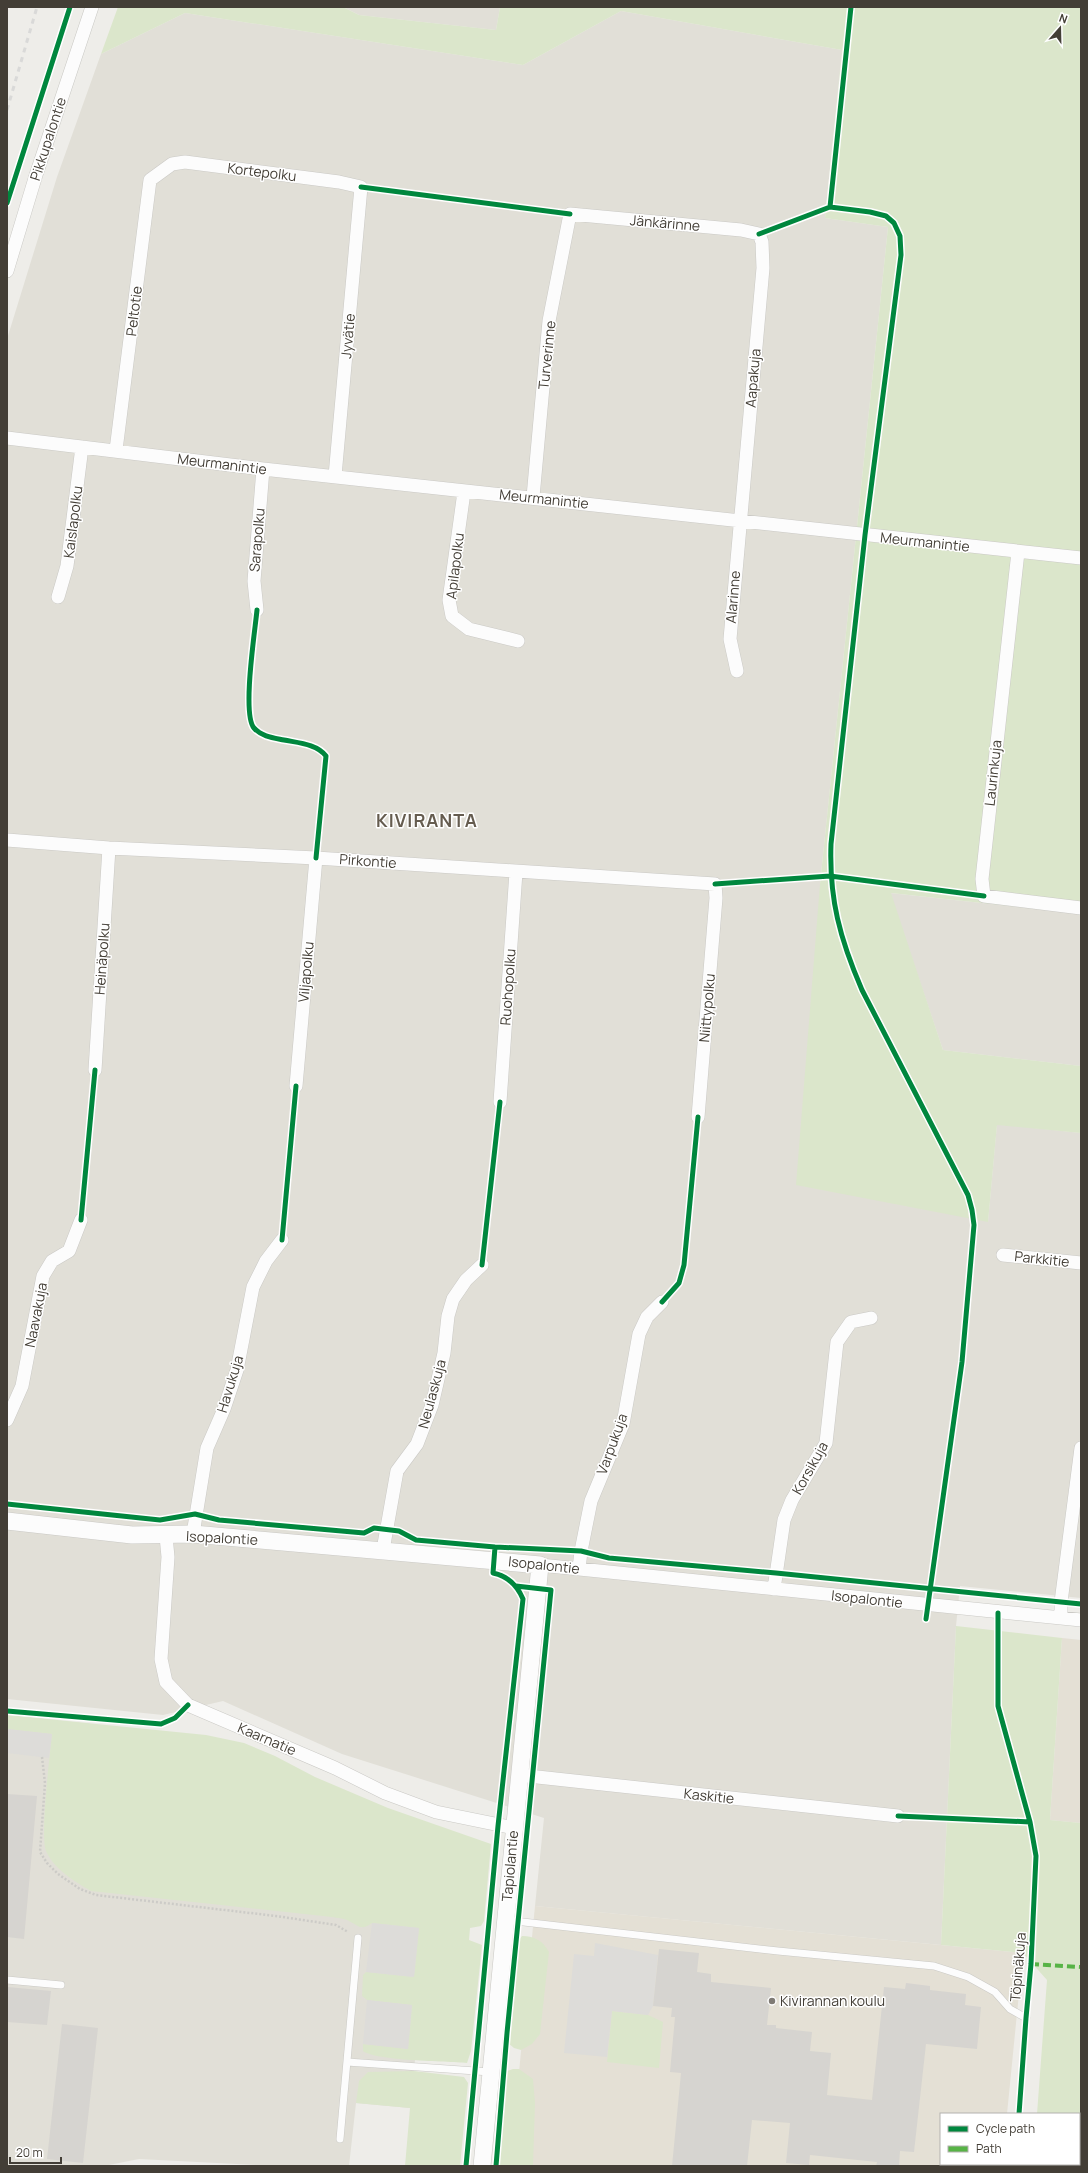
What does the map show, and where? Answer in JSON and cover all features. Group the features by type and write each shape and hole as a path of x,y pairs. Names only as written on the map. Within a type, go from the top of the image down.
{"street":[{"name":"Pikkupalontie","path":"7,271 36,175 92,7"},
{"name":"Kortepolku","path":"156,174 172,164 185,162 339,182 361,187 362,195"},
{"name":"Peltotie","path":"116,450 150,180 156,174"},
{"name":"Jyvätie","path":"335,476 362,195"},
{"name":"Jänkärinne","path":"570,214 741,230 759,234"},
{"name":"Turverinne","path":"533,497 549,321 570,214"},
{"name":"Aapakuja","path":"740,522 763,268 762,242 759,234"},
{"name":"Meurmanintie","path":"7,438 464,492 533,497 740,522 1081,558"},
{"name":"Kaislapolku","path":"58,597 67,566 82,447"},
{"name":"Sarapolku","path":"257,610 254,580 263,469"},
{"name":"Apilapolku","path":"464,492 448,600 452,616 469,629 518,641"},
{"name":"Alarinne","path":"737,671 730,639 740,522"},
{"name":"Laurinkuja","path":"1018,552 982,878 984,896 1081,908"},
{"name":"Pirkontie","path":"7,840 109,848 316,858 715,884 716,898"},
{"name":"Heinäpolku","path":"95,1070 109,848"},
{"name":"Viljapolku","path":"296,1086 316,858"},
{"name":"Ruohopolku","path":"500,1102 516,872"},
{"name":"Niittypolku","path":"698,1117 716,898"},
{"name":"Naavakuja","path":"7,1420 22,1386 44,1276 52,1261 69,1251 81,1220"},
{"name":"Havukuja","path":"193,1534 206,1448 224,1409 237,1370 253,1287 266,1261 282,1240"},
{"name":"Parkkitie","path":"1003,1255 1081,1264"},
{"name":"Neulaskuja","path":"383,1550 397,1471 417,1444 432,1405 444,1353 448,1316 453,1300 466,1280 482,1265"},
{"name":"Varpukuja","path":"579,1569 591,1501 623,1424 639,1334 647,1317 662,1302"},
{"name":"Korsikuja","path":"774,1589 784,1520 792,1500 826,1443 837,1342 851,1322 870,1318"},
{"path":"1061,1618 1061,1602 1081,1448"},
{"name":"Isopalontie","path":"7,1521 132,1535 166,1536 193,1534 383,1550 1081,1620"},
{"name":"Kaarnatie","path":"166,1536 168,1557 161,1659 166,1682 188,1705 335,1768 385,1793 436,1812 514,1828"},
{"name":"Tapiolantie","path":"482,2166 540,1565"},
{"name":"Kaskitie","path":"519,1775 898,1816"}],"lane":[{"path":"506,1920 770,1950 934,1966 968,1977 995,1992 1010,2009 1026,2018"},
{"path":"340,2139 358,1938"},
{"path":"7,1980 61,1985"},
{"path":"348,2062 490,2072"}],"path":[{"path":"42,1757 45,1783 40,1852 47,1863 80,1889 96,1895 276,1916 336,1925 358,1938"}],"shaded area":[{"path":"343,7 500,7 496,30 359,15"},
{"path":"621,11 842,50 825,218 888,227 820,884 988,1222 997,1124 1081,1133 1081,1598 960,1586 956,1626 941,1945 535,1906 544,1818 342,1754 223,1701 163,1715 7,1699 7,339 57,177 101,54 185,13 523,65"},
{"path":"890,893 1081,914 1081,1066 943,1050"},
{"path":"1062,1638 1081,1640 1081,1823 1050,1820"},
{"path":"7,1715 91,1724 432,1896 410,2108 356,2103 349,2166 274,2166 139,2159 104,2166 7,2166"},
{"path":"7,1729 52,1734 49,1758 7,1753"},
{"name":"Kivirannan koulu","path":"535,1906 1023,1953 1007,2113 940,2113 940,2165 1002,2166 510,2166"},
{"path":"372,1923 419,1928 414,1977 366,1972"},
{"path":"595,1943 658,1955 653,2006 648,2015 612,2011 607,2057 564,2053 574,1954 594,1956"},
{"path":"367,2000 412,2005 408,2049 363,2044"}],"green space":[{"path":"118,7 343,7 359,15 496,30 500,7 1081,7 1081,914 891,893 943,1050 1081,1066 1081,1133 997,1125 988,1222 796,1185 820,884 888,227 825,218 842,50 621,11 523,65 185,13 101,54"},
{"path":"956,1626 1062,1638 1050,1820 1081,1823 1081,2166 1033,2166 1080,2165 1080,2113 1037,2113 1047,1980 1023,1953 941,1945"},
{"path":"7,1715 206,1735 244,1743 275,1756 315,1777 388,1808 491,1844 484,1921 481,1926 470,1928 469,1940 482,1945 471,2051 467,2063 396,2059 382,2057 363,2051 363,2044 408,2049 412,2005 367,2000 362,1996 363,1975 366,1972 414,1977 419,1928 372,1923 365,1927 360,1927 345,1919 332,1917 91,1891 65,1874 54,1863 46,1851 44,1842 46,1794 52,1734 7,1729"},
{"path":"522,1936 535,1938 544,1945 549,1952 540,2034 532,2044 521,2050 514,2048 508,2043 518,1941"},
{"path":"612,2011 648,2015 663,2022 659,2068 607,2062"},
{"path":"519,2069 533,2079 535,2103 533,2166 497,2166 505,2078 507,2071"},
{"path":"414,2071 464,2077 468,2083 460,2166 405,2166 410,2108 356,2103 359,2081 368,2072"}],"building":[{"path":"7,1794 37,1796 24,1939 7,1937"},
{"path":"659,1949 699,1953 697,1972 711,1974 711,1982 771,1988 767,2025 776,2025 776,2028 812,2032 810,2051 831,2053 827,2095 872,2100 884,1987 905,1989 906,1983 930,1986 930,1990 966,1994 965,2005 981,2007 977,2049 926,2044 914,2152 900,2151 899,2166 876,2166 877,2162 810,2155 809,2165 786,2163 790,2123 752,2120 747,2166 672,2166 681,2073 670,2072 675,2017 671,2017 672,2008 653,2006"},
{"path":"7,1987 51,1991 47,2025 7,2022"},
{"path":"62,2024 98,2028 83,2163 47,2159"}],"railway":[{"path":"7,110 37,7"}],"marked path":[{"path":"1031,1964 1081,1967"}],"cycle path":[{"path":"7,203 70,7"},
{"path":"830,207 851,7"},
{"path":"361,187 570,214"},
{"path":"759,234 830,207 870,212 886,216 894,223 900,236 901,255 865,535 831,844 831,864 834,901 842,936 854,971 862,990 968,1195 974,1225 962,1362 926,1619"},
{"path":"257,610 249,690 249,707 254,728 268,737 313,746 326,756 316,858"},
{"path":"715,884 830,876 984,896"},
{"path":"81,1220 95,1070"},
{"path":"282,1240 296,1086"},
{"path":"482,1265 500,1102"},
{"path":"662,1302 679,1283 684,1265 698,1117"},
{"path":"7,1504 160,1520 195,1514 219,1520 364,1533 374,1528 399,1531 416,1540 495,1547 581,1551 609,1558 776,1573 1081,1604"},
{"path":"466,2166 498,1826 523,1599 515,1585 503,1576 493,1573 495,1547"},
{"path":"496,2166 507,2033 551,1590 516,1586"},
{"name":"Töpinäkuja","path":"998,1613 998,1706 1030,1822 1036,1856 1031,1964 1019,2113"},
{"path":"7,1711 161,1724 175,1718 188,1705"},
{"path":"898,1816 1030,1822"}],"place":[{"name":"Kivirannan koulu","path":"772,2001"}],"district":[{"name":"KIVIRANTA","path":"427,821"}]}
